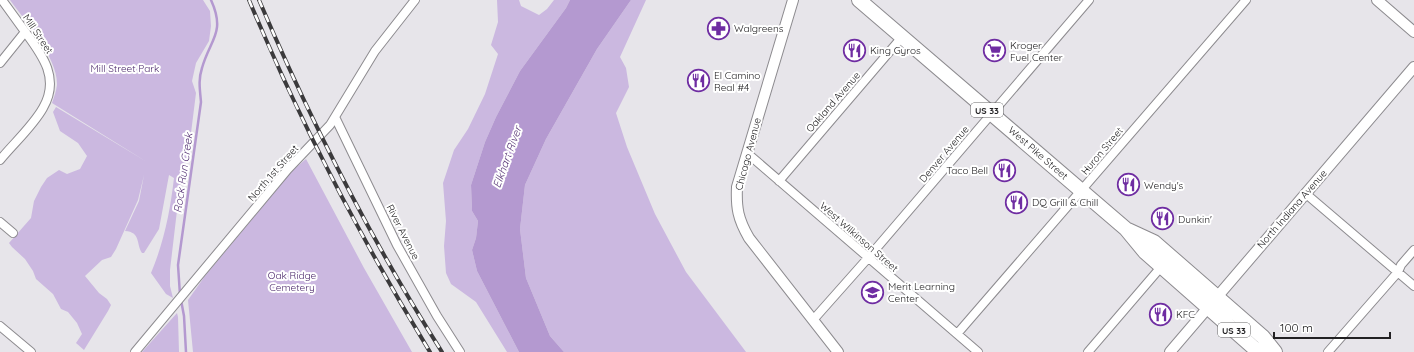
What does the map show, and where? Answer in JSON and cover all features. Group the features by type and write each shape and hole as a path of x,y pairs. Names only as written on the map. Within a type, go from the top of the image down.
{"highway":[{"name":"West Pike Street","path":"859,0 1126,229 1145,252 1161,267 1254,348 1261,352"},
{"name":"West Pike Street","path":"1126,229 1154,242 1263,337 1275,352"}],"street":[{"name":"Mill Street","path":"0,160 43,108 50,91 51,82 45,62 2,0"},
{"name":"North 1st Street","path":"135,352 288,169 325,131 375,51 415,0"},
{"name":"Chicago Avenue","path":"794,0 737,187 736,202 740,221 750,238 838,352"},
{"name":"Denver Avenue","path":"813,320 1089,0"},
{"name":"Huron Street","path":"957,334 1246,0"},
{"path":"1377,0 1414,32"},
{"path":"0,63 25,32"},
{"name":"Oakland Avenue","path":"779,180 902,37"},
{"name":"North Indiana Avenue","path":"1170,352 1414,67"},
{"name":"River Avenue","path":"335,117 397,245 460,352"},
{"name":"West Wilkinson Street","path":"747,153 978,352"},
{"path":"1305,194 1414,286"},
{"path":"0,222 13,233"},
{"path":"1328,352 1398,272 1401,265 1414,250"},
{"path":"1088,352 1161,267"},
{"path":"0,326 27,351"}],"green space":[{"name":"Mill Street Park","path":"10,0 203,0 210,11 211,26 209,41 196,63 192,81 196,93 190,141 178,202 170,270 170,286 173,298 166,294 151,273 160,250 166,227 174,178 169,175 159,229 144,253 140,250 136,236 125,231 139,201 144,175 138,200 116,249 111,257 102,260 85,276 111,305 84,350 76,343 82,334 77,323 68,312 61,309 53,294 36,279 33,271 25,259 9,243 31,218 34,201 47,178 59,170 67,174 80,169 87,156 78,143 60,131 53,112 56,107 147,162 52,103 57,85 56,74 52,63 47,52 32,29"},
{"path":"497,0 519,0 521,6 539,15 547,9 554,0 570,0 566,8 520,71 485,142 471,185 472,211 478,221 476,238 472,250 477,271 519,352 507,352 476,302 451,284 446,273 444,246 446,221 443,183 454,150 468,129 485,94 498,54 491,45 498,22"},
{"path":"631,0 646,0 620,57 626,68 629,87 616,113 627,147 655,214 686,272 746,352 564,352 550,336 526,278 520,229 525,185 546,139 597,49"},
{"name":"Oak Ridge Cemetery","path":"306,159 364,268 412,352 193,352 188,300 205,276 293,170"},
{"path":"177,313 179,352 142,352"}],"water":[{"name":"Elkhart River","path":"570,0 631,0 597,49 546,139 525,185 520,229 526,278 550,336 564,352 519,352 477,271 472,250 476,238 478,221 472,211 471,185 485,142 520,71 566,8"}],"waterway":[{"name":"Rock Run Creek","path":"180,295 178,265 201,102 200,77 205,58 217,28 217,20 211,0"},
{"name":"Rock Run Creek","path":"181,300 184,316 186,352"}],"railway":[{"path":"249,0 310,135 356,223 430,352"},
{"path":"259,0 279,46 343,180 391,267 442,352"}],"place":[{"name":"Walgreens","path":"719,28"},
{"name":"King Gyros","path":"854,50"},
{"name":"Kroger Fuel Center","path":"994,51"},
{"name":"El Camino Real #4","path":"698,81"},
{"name":"Taco Bell","path":"1004,170"},
{"name":"Wendy's","path":"1129,185"},
{"name":"DQ Grill & Chill","path":"1017,202"},
{"name":"Dunkin'","path":"1163,219"},
{"name":"Merit Learning Center","path":"873,292"},
{"name":"KFC","path":"1160,314"}]}
